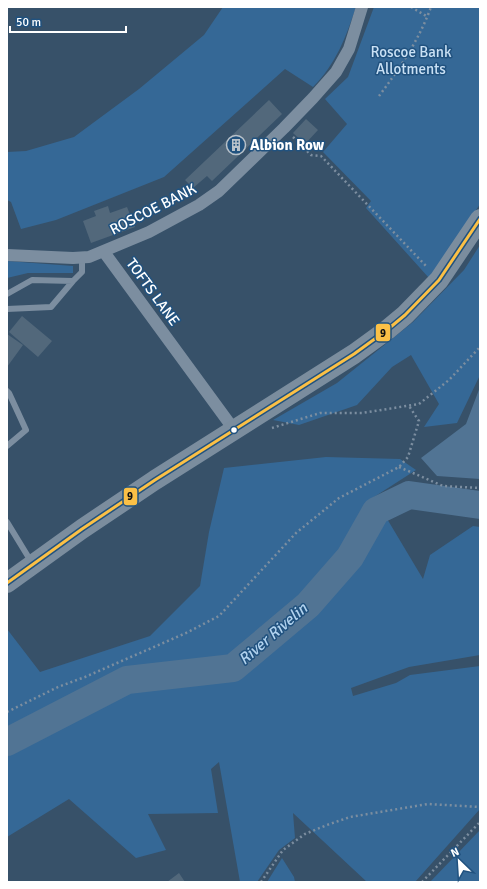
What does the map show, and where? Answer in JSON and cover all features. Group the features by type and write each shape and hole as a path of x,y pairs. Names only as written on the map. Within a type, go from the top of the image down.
{"main road":[{"path":"7,583 82,529 155,480 235,431 360,350 405,315 439,280 480,219"}],"street":[{"name":"ROSCOE BANK","path":"104,252 149,232 200,205 219,191 284,128 336,72 349,49 362,7"},
{"path":"7,255 82,257 104,252"},
{"name":"TOFTS LANE","path":"104,252 235,431"}],"lane":[{"path":"7,309 51,307 82,272 82,257"},
{"path":"7,294 32,280 73,281"},
{"path":"7,391 26,430 7,446"},
{"path":"7,522 32,565"}],"path":[{"path":"411,7 428,17"},
{"path":"379,96 408,55 428,17 431,7"},
{"path":"284,128 311,155 321,156 439,280"},
{"path":"266,430 320,413 362,413 419,404 449,380 480,347"},
{"path":"7,712 58,687 85,677 186,633 219,616 296,533 339,498 399,467 408,457 419,421 409,406"},
{"path":"399,467 443,486 480,488"},
{"path":"261,882 283,850 305,834 332,823 350,817 428,804 480,807"},
{"path":"422,882 480,822"}],"green space":[{"path":"223,7 356,7 339,50 328,69 313,87 285,69 164,177 56,220 21,229 11,202 7,200 7,152 26,151 74,137 139,89 204,35"},
{"name":"Roscoe Bank Allotments","path":"374,7 480,7 480,204 441,264 429,278 366,208 371,201 323,152 347,124 325,99 348,77"},
{"path":"480,245 480,375 457,423 424,427 439,404 411,355 392,367 357,405 299,425 273,420 337,383 413,322 464,270"},
{"path":"7,261 73,266 73,273 28,273 7,278"},
{"path":"326,457 400,459 416,470 374,497 423,579 430,555 473,526 480,527 480,655 409,667 351,688 353,696 396,683 410,675 480,666 480,809 415,882 367,882 293,813 295,838 279,850 257,882 240,882 219,762 211,769 218,813 148,814 166,850 136,858 69,799 7,837 7,629 40,672 150,636 200,586 209,532 224,468"},
{"path":"480,830 480,882 430,882"},
{"path":"282,858 294,877 295,882 267,882"}],"shaded area":[{"path":"480,387 480,479 437,476 421,458 466,424"}],"building":[{"name":"Albion Row","path":"269,100 282,114 212,181 207,176 193,188 185,180"},
{"path":"306,119 318,130 305,144 293,133"},
{"path":"108,206 110,213 127,207 135,227 91,243 83,221 96,216 94,211"},
{"path":"22,316 52,341 38,357 9,332"},
{"path":"7,334 23,345 7,367"},
{"path":"179,873 185,882 167,882"}],"waterway":[{"name":"River Rivelin","path":"7,742 127,680 233,668 308,605 350,557 376,511 409,495 480,505"}],"transit line":[{"name":"9","path":"7,583 82,529 155,480 354,354 387,330 405,315 439,280 480,219"}],"place":[{"name":"Albion Row","path":"236,145"}]}
